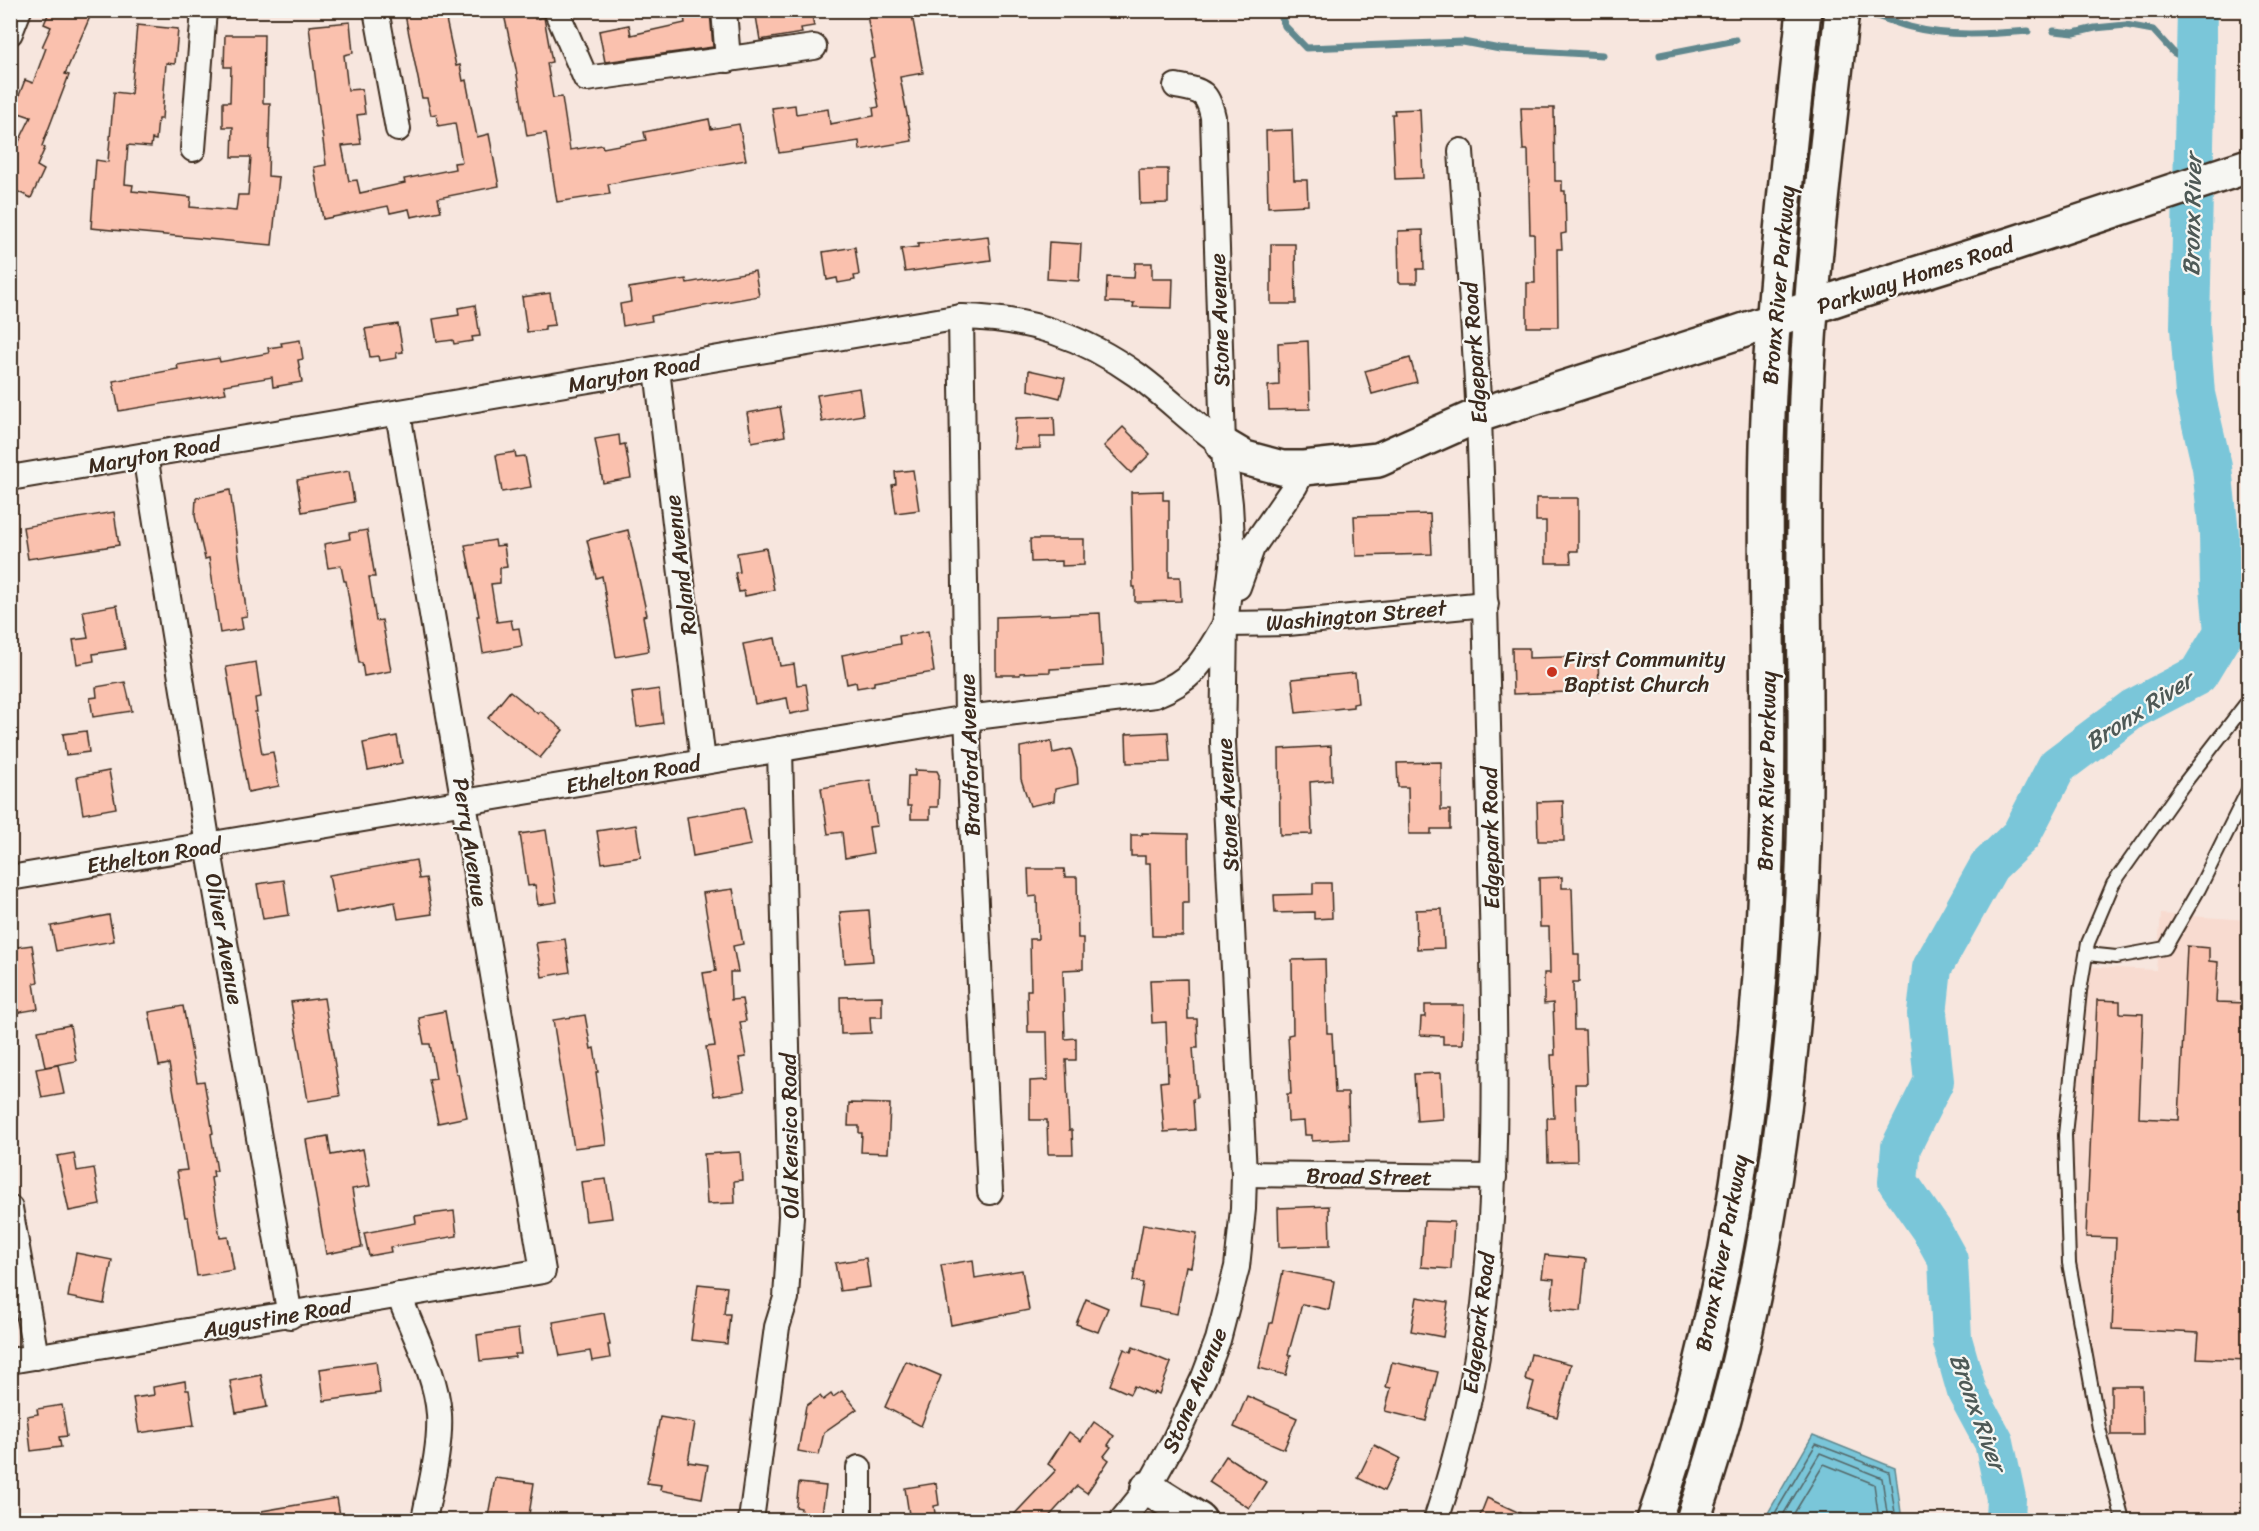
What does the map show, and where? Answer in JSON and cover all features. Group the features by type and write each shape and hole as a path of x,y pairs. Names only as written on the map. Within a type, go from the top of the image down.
{"main road":[{"name":"Bronx River Parkway","path":"1654,1521 1686,1417 1716,1297 1737,1185 1756,1021 1767,815 1768,411 1774,321 1804,10"},
{"name":"Bronx River Parkway","path":"1694,1521 1726,1415 1754,1294 1776,1172 1792,1038 1804,841 1803,500 1805,423 1812,307 1842,10"},
{"name":"Parkway Homes Road","path":"1223,445 1245,458 1282,468 1304,468 1378,460 1479,416 2248,166"},
{"path":"1148,1488 1199,1521"}],"street":[{"path":"10,33 19,10"},
{"path":"193,149 204,10"},
{"path":"376,10 398,129"},
{"path":"556,10 586,79 814,47"},
{"path":"724,10 728,60"},
{"name":"Stone Avenue","path":"1122,1521 1148,1488 1174,1441 1204,1377 1218,1340 1237,1267 1243,1209 1244,1174 1223,742 1225,624 1233,557 1223,445 1213,117 1210,100 1200,91 1176,87"},
{"name":"Edgepark Road","path":"1436,1521 1468,1400 1484,1306 1494,1177 1494,1012 1486,604 1479,416 1461,151"},
{"name":"Maryton Road","path":"10,478 962,317 1014,320 1044,328 1087,345 1139,377 1223,445"},
{"name":"Bradford Avenue","path":"962,317 967,718 990,1192"},
{"name":"Roland Avenue","path":"657,369 703,762"},
{"name":"Perry Avenue","path":"398,413 543,1271"},
{"name":"Oliver Avenue","path":"145,455 208,845 290,1316"},
{"path":"1225,624 1252,548 1295,486 1304,468"},
{"name":"Washington Street","path":"1225,624 1288,623 1486,604"},
{"name":"Ethelton Road","path":"10,878 967,718 1155,695 1176,687 1199,668 1225,624"},
{"name":"Old Kensico Road","path":"751,1521 777,1327 786,1298 792,1216 780,749"},
{"name":"Broad Street","path":"1244,1174 1494,1177"},
{"path":"10,1208 36,1357"},
{"name":"Augustine Road","path":"10,1361 290,1316 543,1271"},
{"path":"399,1295 429,1372 439,1416 424,1521"},
{"path":"859,1468 859,1521"}],"lane":[{"path":"2123,1521 2099,1428 2070,1263 2065,1135 2080,991 2088,943 2113,884 2183,785 2248,701"},
{"path":"2086,954 2116,957 2165,948 2199,889 2248,790"}],"shaded area":[{"path":"2161,914 2248,920 2248,1520 2127,1520 2104,1433 2081,1315 2066,1194 2077,966 2156,970"}],"water":[{"path":"1813,1435 1895,1468 1902,1520 1764,1520"},
{"name":"Bronx River","path":"2006,1498 2029,1520 1999,1520"}],"building":[{"path":"50,10 93,10 65,74 69,75 42,146 45,148 37,166 44,170 31,198 10,188 10,160 31,117 13,111 25,80 33,83 46,48 42,47 51,27 44,24"},
{"path":"404,10 444,10 456,66 460,65 463,81 466,80 477,137 489,134 499,186 438,198 441,211 411,217 409,209 390,213 388,206 323,219 314,167 326,165 309,26 350,22 353,53 344,55 348,90 362,89 365,114 357,115 361,144 342,146 349,181 357,180 360,193 405,183 404,179 455,169 454,163 462,162 455,123 438,126 436,114 431,115 427,98 422,98"},
{"path":"503,10 533,10 535,19 544,17 552,62 547,63 553,98 562,97 570,150 602,145 603,148 646,140 644,132 709,119 711,129 739,124 746,160 608,184 610,194 557,202 546,133 527,136"},
{"path":"755,10 811,10 814,26 801,28 802,33 760,40"},
{"path":"866,10 911,10 923,73 900,77 912,141 860,150 859,141 779,153 772,108 795,105 796,114 828,109 830,124 874,116 873,108 879,107 870,59 875,58"},
{"path":"710,12 713,47 605,62 599,31 629,25 631,35 685,23 684,16"},
{"path":"137,25 178,29 175,64 166,63 162,119 158,119 156,140 152,139 151,147 128,145 125,184 133,185 132,191 191,197 190,207 236,211 238,195 248,195 251,157 232,157 233,127 223,127 223,102 230,102 231,67 224,67 225,35 264,35 263,103 270,103 268,176 279,177 272,245 91,228 96,160 108,162 114,92 131,94"},
{"path":"1521,108 1554,108 1555,181 1562,181 1562,191 1565,191 1566,233 1561,234 1562,249 1557,249 1558,327 1527,327 1527,283 1535,283 1534,234 1530,234 1528,150 1523,150"},
{"path":"1420,109 1423,178 1395,179 1392,114 1395,114 1394,110"},
{"path":"1292,130 1294,180 1307,180 1308,205 1268,207 1266,131"},
{"path":"1139,169 1168,169 1168,203 1140,204"},
{"path":"1423,230 1424,269 1417,269 1417,283 1399,283 1398,231"},
{"path":"988,236 991,260 905,272 901,249 918,247 918,244"},
{"path":"1049,242 1081,244 1079,281 1047,279"},
{"path":"1271,244 1295,244 1296,304 1271,304"},
{"path":"855,247 859,275 854,276 855,280 838,283 837,278 827,280 823,252"},
{"path":"1135,263 1152,263 1152,279 1173,279 1172,308 1133,307 1134,303 1106,302 1107,277 1134,278"},
{"path":"755,271 759,296 660,314 651,316 652,321 623,326 620,304 631,302 629,288 686,279 687,283"},
{"path":"550,293 555,325 545,326 545,330 527,332 522,297"},
{"path":"475,305 480,336 472,337 473,341 454,344 453,340 437,342 433,319 459,315 458,308"},
{"path":"398,324 403,352 396,353 397,358 379,361 378,356 370,357 365,329"},
{"path":"300,340 303,359 298,360 302,382 273,387 272,377 224,385 226,393 119,411 113,381 178,369 177,365 219,358 220,362 269,353 268,348"},
{"path":"1308,341 1310,409 1269,410 1268,386 1279,385 1278,343"},
{"path":"1410,358 1417,382 1372,394 1365,371"},
{"path":"1029,370 1065,378 1060,398 1028,390"},
{"path":"859,388 863,415 822,422 817,395"},
{"path":"780,407 785,436 752,442 747,413"},
{"path":"1054,417 1055,437 1040,437 1040,448 1014,449 1016,418"},
{"path":"1123,427 1150,454 1131,473 1104,446"},
{"path":"619,435 620,445 625,444 631,478 603,483 595,439"},
{"path":"515,452 516,457 525,456 531,487 502,492 496,455"},
{"path":"913,470 919,510 896,513 892,485 896,484 895,472"},
{"path":"349,471 354,502 302,512 297,480"},
{"path":"230,490 247,616 241,617 243,629 220,633 209,558 205,559 195,516 196,498"},
{"path":"1163,491 1163,500 1169,500 1169,577 1180,577 1181,601 1135,602 1131,492"},
{"path":"1536,498 1578,498 1578,551 1570,551 1571,563 1546,563 1546,521 1536,521"},
{"path":"114,512 119,545 28,559 23,527"},
{"path":"1430,514 1432,554 1356,556 1354,516"},
{"path":"367,530 375,577 369,577 376,621 382,620 391,671 364,676 362,663 359,663 346,581 344,581 341,566 328,568 324,544 350,539 349,533"},
{"path":"628,530 647,615 643,616 649,651 616,657 602,576 596,578 587,540"},
{"path":"1030,539 1084,539 1084,565 1062,566 1062,561 1031,562"},
{"path":"495,540 496,546 504,545 507,567 500,568 500,583 491,584 497,622 511,620 513,629 519,628 522,646 483,653 477,616 479,616 465,545"},
{"path":"766,548 774,590 745,596 744,591 739,592 735,573 740,572 737,553"},
{"path":"117,605 125,649 93,654 94,661 77,664 73,640 88,638 83,611"},
{"path":"1100,613 1103,666 1050,669 1050,672 1020,673 1020,675 996,675 996,617"},
{"path":"928,631 934,672 874,682 874,685 857,688 856,682 847,684 842,655 900,644 899,636"},
{"path":"775,638 780,666 794,664 797,685 806,684 810,710 790,714 787,698 755,704 743,644"},
{"path":"1512,648 1529,648 1529,658 1598,656 1599,691 1513,694"},
{"path":"256,662 261,697 255,698 257,712 255,712 262,754 273,752 279,786 248,792 226,667"},
{"path":"1355,673 1358,703 1353,704 1353,707 1296,713 1292,679"},
{"path":"125,682 132,711 93,717 90,698 97,697 96,687"},
{"path":"659,689 663,723 637,727 632,693"},
{"path":"510,691 538,714 540,711 563,730 540,758 488,718"},
{"path":"86,731 89,752 66,755 63,734"},
{"path":"1168,732 1170,762 1127,763 1126,734"},
{"path":"397,736 402,763 368,770 363,743"},
{"path":"1051,741 1053,753 1071,749 1077,768 1078,784 1055,789 1054,801 1030,806 1021,779 1020,747"},
{"path":"1331,746 1332,780 1310,782 1312,834 1280,835 1279,749"},
{"path":"1441,762 1441,810 1450,810 1450,829 1431,829 1431,834 1409,834 1408,787 1398,787 1397,763"},
{"path":"915,770 937,771 939,775 938,807 930,807 930,819 911,819 911,806 907,806 908,776 915,776"},
{"path":"109,771 116,808 83,814 77,777"},
{"path":"870,780 877,826 869,827 873,853 845,858 842,832 828,834 821,788"},
{"path":"1563,801 1564,841 1538,841 1537,802"},
{"path":"744,807 751,845 693,856 687,817"},
{"path":"636,825 641,857 602,863 597,831"},
{"path":"546,830 557,902 538,905 535,885 528,886 520,834"},
{"path":"1142,833 1188,834 1189,903 1183,903 1183,936 1152,936 1150,863 1145,863 1145,856 1131,856 1131,835 1142,835"},
{"path":"416,860 419,879 426,878 432,914 398,919 395,902 336,913 329,875"},
{"path":"1028,869 1064,869 1065,877 1077,877 1078,938 1083,938 1083,969 1063,970 1065,1039 1076,1038 1076,1060 1066,1060 1069,1130 1072,1130 1073,1154 1048,1154 1047,1120 1030,1120 1030,1081 1048,1080 1047,1032 1028,1032 1027,990 1031,990 1030,939 1038,939 1037,896 1029,897"},
{"path":"1562,877 1562,888 1572,888 1574,954 1579,954 1579,982 1573,982 1574,1030 1585,1030 1587,1084 1575,1084 1577,1161 1548,1162 1547,1118 1554,1118 1551,1055 1555,1055 1553,1003 1544,1004 1544,973 1550,973 1549,927 1540,927 1539,878"},
{"path":"284,880 289,915 263,919 257,884"},
{"path":"1313,883 1331,883 1332,918 1314,919 1314,912 1275,913 1274,895 1313,894"},
{"path":"733,889 743,944 733,946 738,972 730,972 731,1000 742,999 746,1021 740,1022 746,1057 739,1058 745,1091 714,1096 706,1047 715,1046 703,973 716,971 703,893"},
{"path":"1442,909 1444,948 1417,949 1416,910"},
{"path":"869,910 873,961 845,963 840,912"},
{"path":"109,915 114,941 56,951 51,926"},
{"path":"565,939 570,972 542,977 536,943"},
{"path":"32,945 38,982 34,983 38,1009 15,1013 10,981 10,948"},
{"path":"2187,946 2209,948 2209,961 2218,962 2216,1002 2248,1003 2248,1360 2197,1358 2199,1333 2112,1329 2116,1238 2086,1237 2097,1000 2120,1001 2120,1013 2143,1014 2139,1118 2179,1120"},
{"path":"1325,959 1327,1033 1332,1033 1335,1093 1348,1093 1349,1139 1312,1141 1312,1135 1305,1135 1304,1121 1288,1122 1287,1094 1291,1094 1288,1035 1293,1034 1292,960"},
{"path":"1187,979 1188,1019 1197,1019 1198,1048 1193,1048 1197,1098 1193,1099 1195,1130 1164,1132 1160,1082 1168,1081 1166,1022 1152,1023 1150,980"},
{"path":"882,996 882,1017 870,1017 871,1033 841,1034 840,997"},
{"path":"324,998 340,1096 308,1101 291,1002"},
{"path":"1425,1005 1464,1005 1463,1044 1443,1044 1443,1036 1420,1035 1421,1017 1425,1017"},
{"path":"183,1006 197,1082 204,1081 213,1133 211,1134 217,1171 213,1171 214,1177 211,1178 220,1238 228,1237 234,1270 197,1276 188,1217 185,1217 177,1171 187,1170 169,1064 159,1066 149,1012"},
{"path":"445,1011 456,1074 458,1074 467,1117 438,1123 429,1080 436,1079 430,1044 424,1044 419,1018"},
{"path":"585,1015 598,1072 596,1072 606,1144 574,1148 553,1020"},
{"path":"70,1025 76,1061 45,1067 38,1031"},
{"path":"58,1065 64,1094 42,1098 36,1069"},
{"path":"1441,1073 1443,1119 1417,1121 1414,1074"},
{"path":"849,1103 890,1104 888,1153 861,1152 862,1133 859,1133 859,1126 848,1126"},
{"path":"328,1136 331,1155 363,1149 370,1186 352,1189 362,1247 326,1254 306,1140"},
{"path":"740,1152 742,1180 734,1181 735,1203 707,1204 704,1154"},
{"path":"74,1153 77,1171 94,1168 100,1205 69,1211 57,1156"},
{"path":"606,1179 612,1218 586,1221 581,1182"},
{"path":"1329,1206 1330,1245 1279,1247 1278,1208"},
{"path":"454,1211 457,1236 390,1247 391,1252 369,1256 364,1233 416,1223 415,1216"},
{"path":"1424,1221 1454,1222 1451,1269 1421,1267"},
{"path":"1143,1224 1197,1233 1191,1267 1186,1266 1177,1314 1139,1307 1143,1283 1133,1281"},
{"path":"76,1253 112,1260 104,1304 68,1297"},
{"path":"1545,1255 1586,1259 1581,1311 1551,1309 1554,1279 1542,1278"},
{"path":"866,1258 870,1287 840,1291 835,1263"},
{"path":"973,1260 975,1278 1022,1270 1029,1310 951,1325 941,1265"},
{"path":"1283,1271 1334,1281 1329,1310 1302,1304 1288,1355 1291,1355 1286,1375 1259,1368 1270,1323 1272,1323"},
{"path":"698,1284 727,1287 724,1314 730,1314 727,1344 691,1340"},
{"path":"1417,1297 1448,1302 1443,1337 1411,1331"},
{"path":"1086,1299 1108,1308 1098,1332 1076,1324"},
{"path":"604,1313 610,1358 592,1361 590,1351 560,1356 553,1322"},
{"path":"518,1329 521,1354 515,1354 515,1357 480,1361 477,1335"},
{"path":"1133,1347 1171,1363 1159,1394 1154,1392 1153,1394 1134,1386 1130,1394 1110,1385 1124,1349 1131,1352"},
{"path":"1531,1354 1571,1364 1557,1417 1527,1408 1534,1382 1525,1379"},
{"path":"376,1361 380,1393 324,1401 320,1369"},
{"path":"906,1361 941,1376 921,1426 885,1407"},
{"path":"1392,1362 1438,1372 1426,1421 1385,1411 1391,1388 1386,1387"},
{"path":"261,1375 267,1407 236,1413 230,1381"},
{"path":"185,1381 186,1390 189,1390 194,1425 139,1433 133,1398 154,1395 153,1387"},
{"path":"2111,1386 2142,1386 2143,1435 2111,1435"},
{"path":"842,1391 857,1409 824,1432 819,1455 798,1451 806,1406 820,1396 823,1400 831,1394 833,1397"},
{"path":"1247,1396 1297,1418 1284,1449 1234,1427"},
{"path":"62,1405 67,1436 59,1437 61,1447 31,1451 27,1416 38,1414 37,1409"},
{"path":"660,1417 695,1423 688,1462 708,1465 702,1498 660,1490 661,1485 647,1483"},
{"path":"1094,1422 1114,1436 1108,1445 1111,1447 1104,1456 1109,1460 1087,1493 1077,1486 1045,1521 1008,1521 1056,1470 1048,1464 1069,1432 1081,1441"},
{"path":"1374,1445 1400,1458 1384,1491 1358,1478"},
{"path":"1226,1456 1266,1482 1249,1508 1209,1482"},
{"path":"495,1478 534,1483 528,1521 487,1521"},
{"path":"799,1483 826,1486 821,1521 799,1521 801,1508 796,1507"},
{"path":"936,1483 939,1505 934,1506 936,1521 910,1521 905,1488"},
{"path":"337,1498 341,1521 262,1521 262,1511"},
{"path":"1487,1498 1537,1521 1478,1521"}],"waterway":[{"path":"1279,10 1285,26 1306,48 1463,42 1500,49 1603,55"},
{"name":"Bronx River","path":"2005,1520 2006,1498 1994,1442 1967,1392 1952,1339 1948,1260 1932,1231 1898,1182 1901,1147 1934,1081 1927,1014 1932,968 1989,866 2021,835 2057,766 2133,709 2198,675 2224,632 2219,534 2212,467 2195,394 2190,327 2197,10"},
{"path":"1869,13 1910,27 1939,32 1984,34 2028,31"},
{"path":"2054,31 2074,33 2126,25 2153,30 2173,52 2195,65"},
{"path":"1660,55 1736,40"}],"place":[{"name":"First Community Baptist Church","path":"1552,672"}]}
